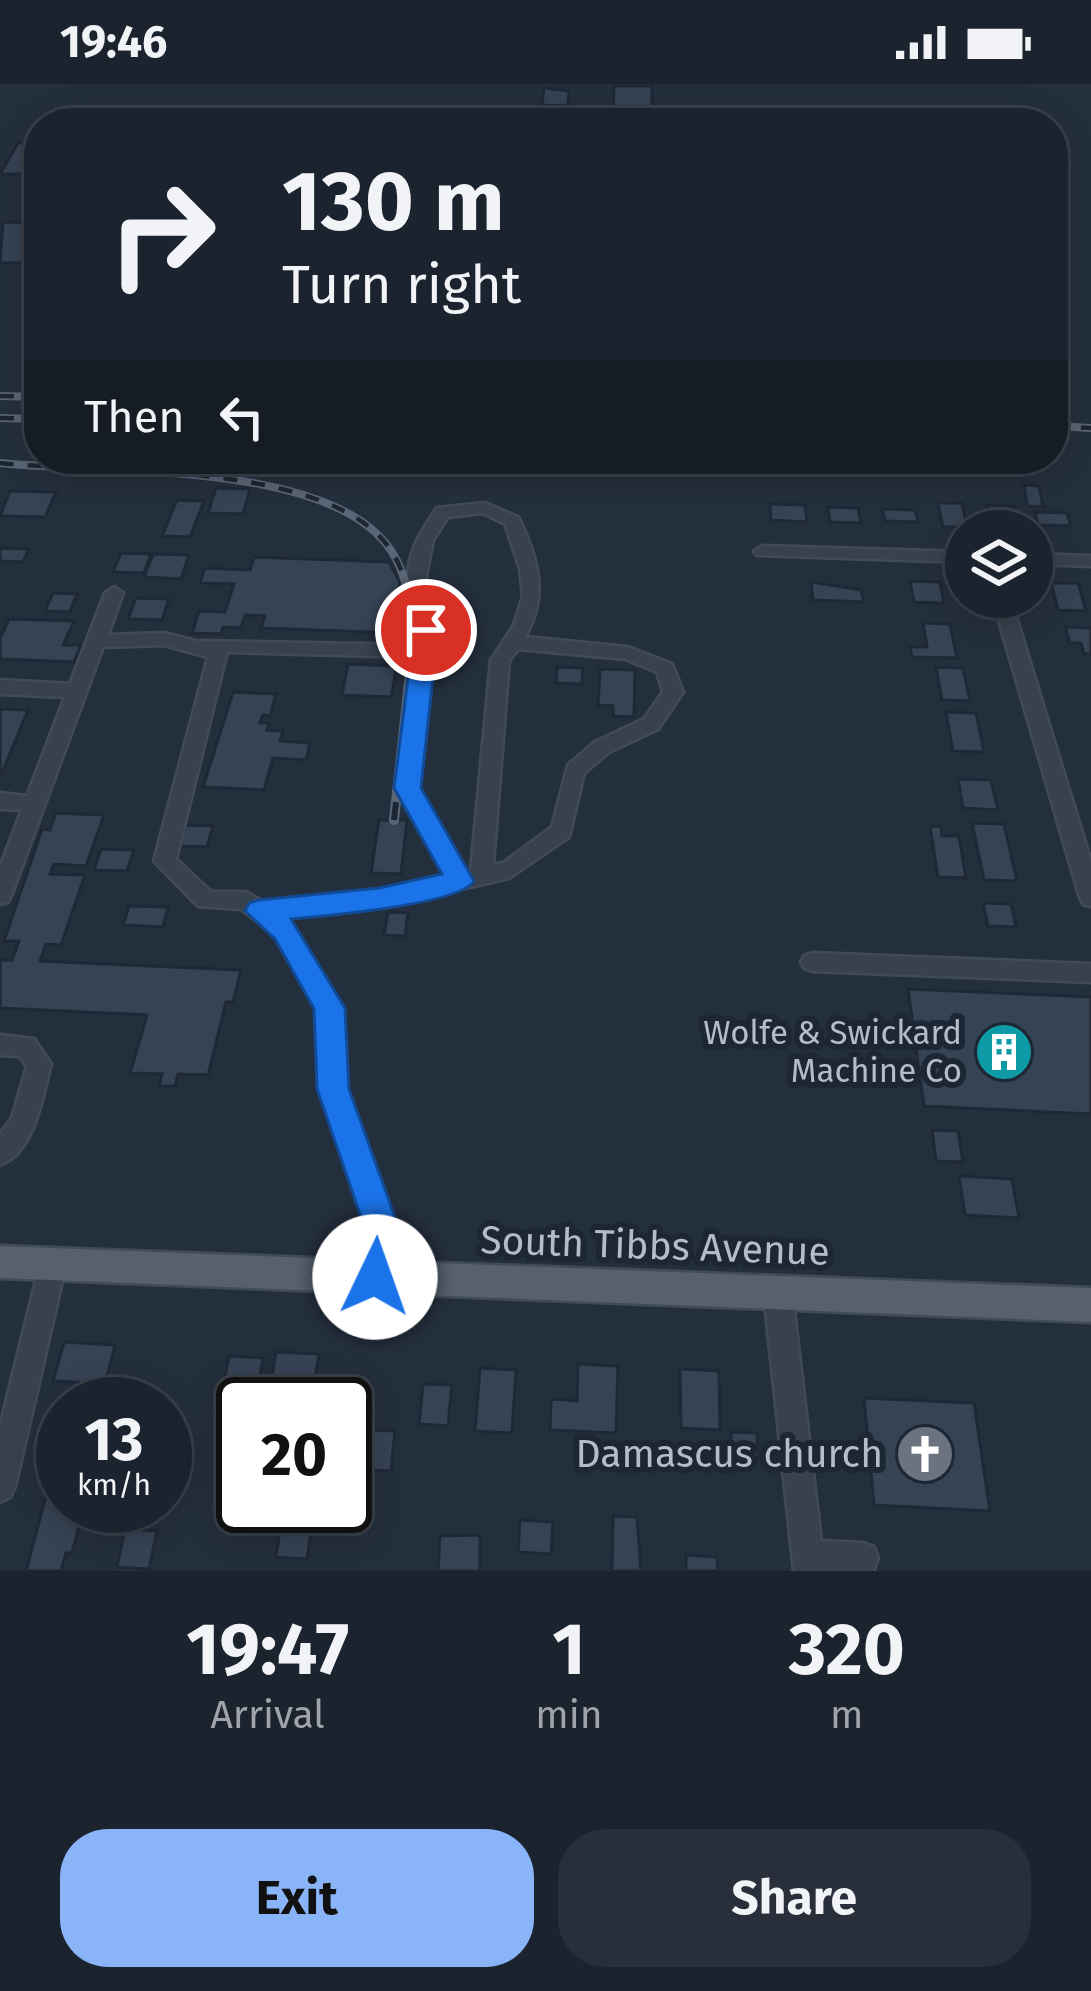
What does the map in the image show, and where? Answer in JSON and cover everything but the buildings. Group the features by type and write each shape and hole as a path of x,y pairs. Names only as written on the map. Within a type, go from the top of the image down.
{"main road":[{"name":"South Tibbs Avenue","path":"0,1262 1091,1306"}],"street":[{"path":"484,508 512,520 534,582 532,614 500,660 471,879 407,788 426,630 417,577 424,540 442,512 484,508"},
{"path":"763,551 945,556"},
{"path":"1053,560 1091,561"},
{"path":"0,896 9,848 34,804 114,593"},
{"path":"1007,618 1091,898"},
{"path":"96,641 164,639 424,651"},
{"path":"259,911 379,899 509,870 562,831 575,770 602,747 651,724 673,692 665,668 628,653 513,642"},
{"path":"195,644 218,653 219,664 165,861 206,900 246,902 286,931 329,1008 333,1089 379,1220 375,1277"},
{"path":"0,687 77,691"},
{"path":"0,801 34,804"},
{"path":"812,962 1091,973"},
{"path":"0,1045 26,1046 39,1064 23,1123 0,1154"},
{"path":"0,1487 52,1264"},
{"path":"778,1294 808,1563 863,1558"}],"railway":[{"path":"0,396 24,397"},
{"path":"0,418 24,419"},
{"path":"1068,427 1091,428"},
{"path":"0,463 24,464"},
{"path":"182,474 268,486 320,500 362,522 392,552 403,574 413,647"},
{"path":"394,820 413,647"}],"place":[{"name":"Wolfe & Swickard Machine Co","path":"1004,1052"},
{"name":"Damascus church","path":"925,1454"}],"route":[{"path":"375,1277 379,1220 333,1089 329,1008 286,931 259,911 379,899 460,881 407,788 426,630"}]}
